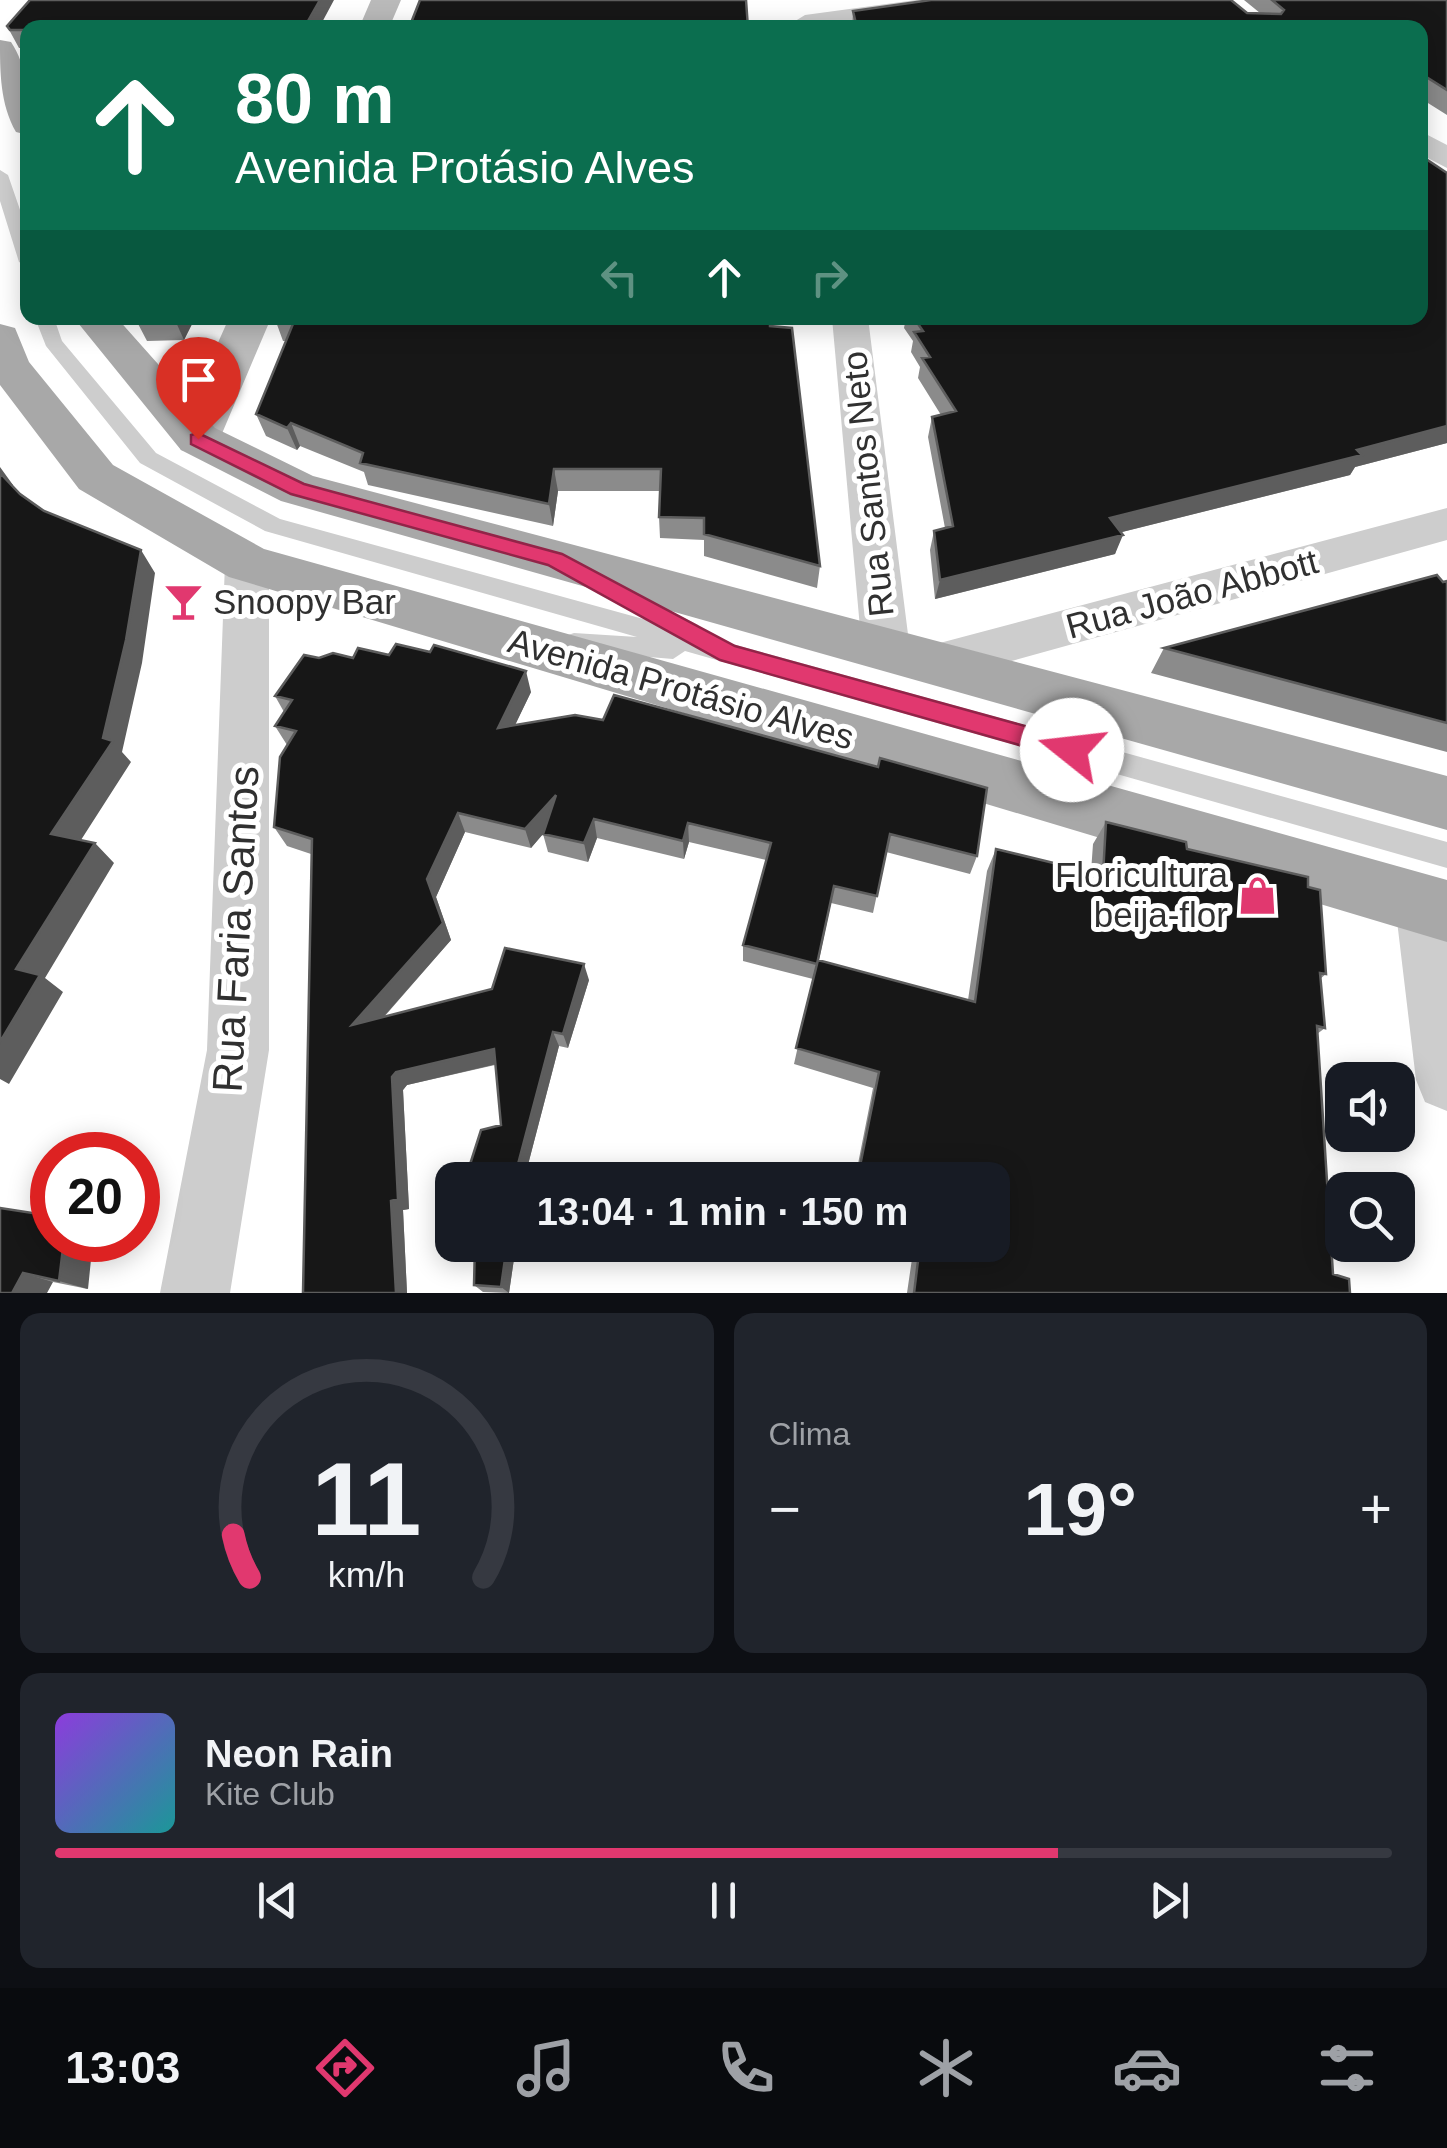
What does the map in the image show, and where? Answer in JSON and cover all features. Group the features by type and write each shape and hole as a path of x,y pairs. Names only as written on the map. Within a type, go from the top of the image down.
{"main road":[{"path":"0,49 20,104"},
{"path":"101,325 198,439 298,489 1447,803"},
{"name":"Avenida Protásio Alves","path":"0,337 8,366 96,478 247,562 506,638 1439,890"}],"street":[{"path":"803,17 971,0"},
{"path":"198,439 247,325"},
{"name":"Rua Santos Neto","path":"851,325 911,656"},
{"name":"Rua João Abbott","path":"911,656 1447,524"},
{"name":"Rua Faria Santos","path":"195,1293 238,1050 247,562"},
{"path":"1439,890 1447,1080"}],"lane":[{"path":"0,176 20,237"},
{"path":"47,325 53,342 148,458 273,525 728,653 1439,890"},
{"path":"555,559 728,653"},
{"path":"506,638 728,653"}],"building":[{"path":"30,0 320,0 309,20 20,20 20,30 7,26"},
{"path":"420,0 746,0 747,20 412,20"},
{"path":"931,0 1231,0 1247,13 1281,14 1284,10 1272,0 1447,0 1447,90 1428,78 1428,20 855,20 853,11"},
{"path":"1428,160 1447,173 1447,426 1357,450 1362,455 1110,518 1123,535 940,580 934,531 953,526 932,417 956,411 922,358 930,357 914,332 923,331 919,325 1428,325"},
{"path":"293,325 792,328 820,566 704,534 704,518 659,517 661,469 554,469 549,504 360,463 363,453 291,423 287,428 256,414"},
{"path":"0,473 44,511 141,550 126,640 103,738 113,741 51,834 95,843 16,969 40,975 0,1042"},
{"path":"1437,575 1447,581 1447,723 1164,648"},
{"path":"396,644 430,652 434,645 526,671 498,728 575,715 603,720 614,695 878,767 880,758 987,788 977,856 890,834 877,896 834,886 817,964 743,945 771,843 688,823 683,841 594,819 584,843 543,834 556,795 525,829 458,813 427,879 443,923 352,1025 492,989 505,948 584,964 563,1034 553,1032 519,1162 471,1162 481,1130 501,1125 494,1049 396,1072 392,1077 398,1199 391,1201 396,1293 303,1293 312,839 274,827 280,757 296,731 275,726 292,700 275,696 304,655 319,658 333,653 353,658 358,648 389,655"},
{"path":"1106,822 1186,842 1187,849 1308,877 1308,887 1320,890 1326,974 1320,973 1325,1028 1317,1026 1326,1172 1325,1262 1332,1262 1333,1274 1349,1279 1350,1293 914,1293 918,1262 1010,1262 1010,1162 861,1162 879,1072 796,1048 818,960 975,1002 996,849 1103,875"},
{"path":"0,1208 30,1213 30,1262 61,1262 59,1281 23,1273 12,1293 0,1293"},
{"path":"475,1262 505,1262 501,1287 474,1285"}],"place":[{"name":"Snoopy Bar","path":"183,602"},
{"name":"Floricultura beija-flor","path":"1258,895"}],"route":[{"path":"198,439 298,489 555,559 728,653 1072,750"}]}
